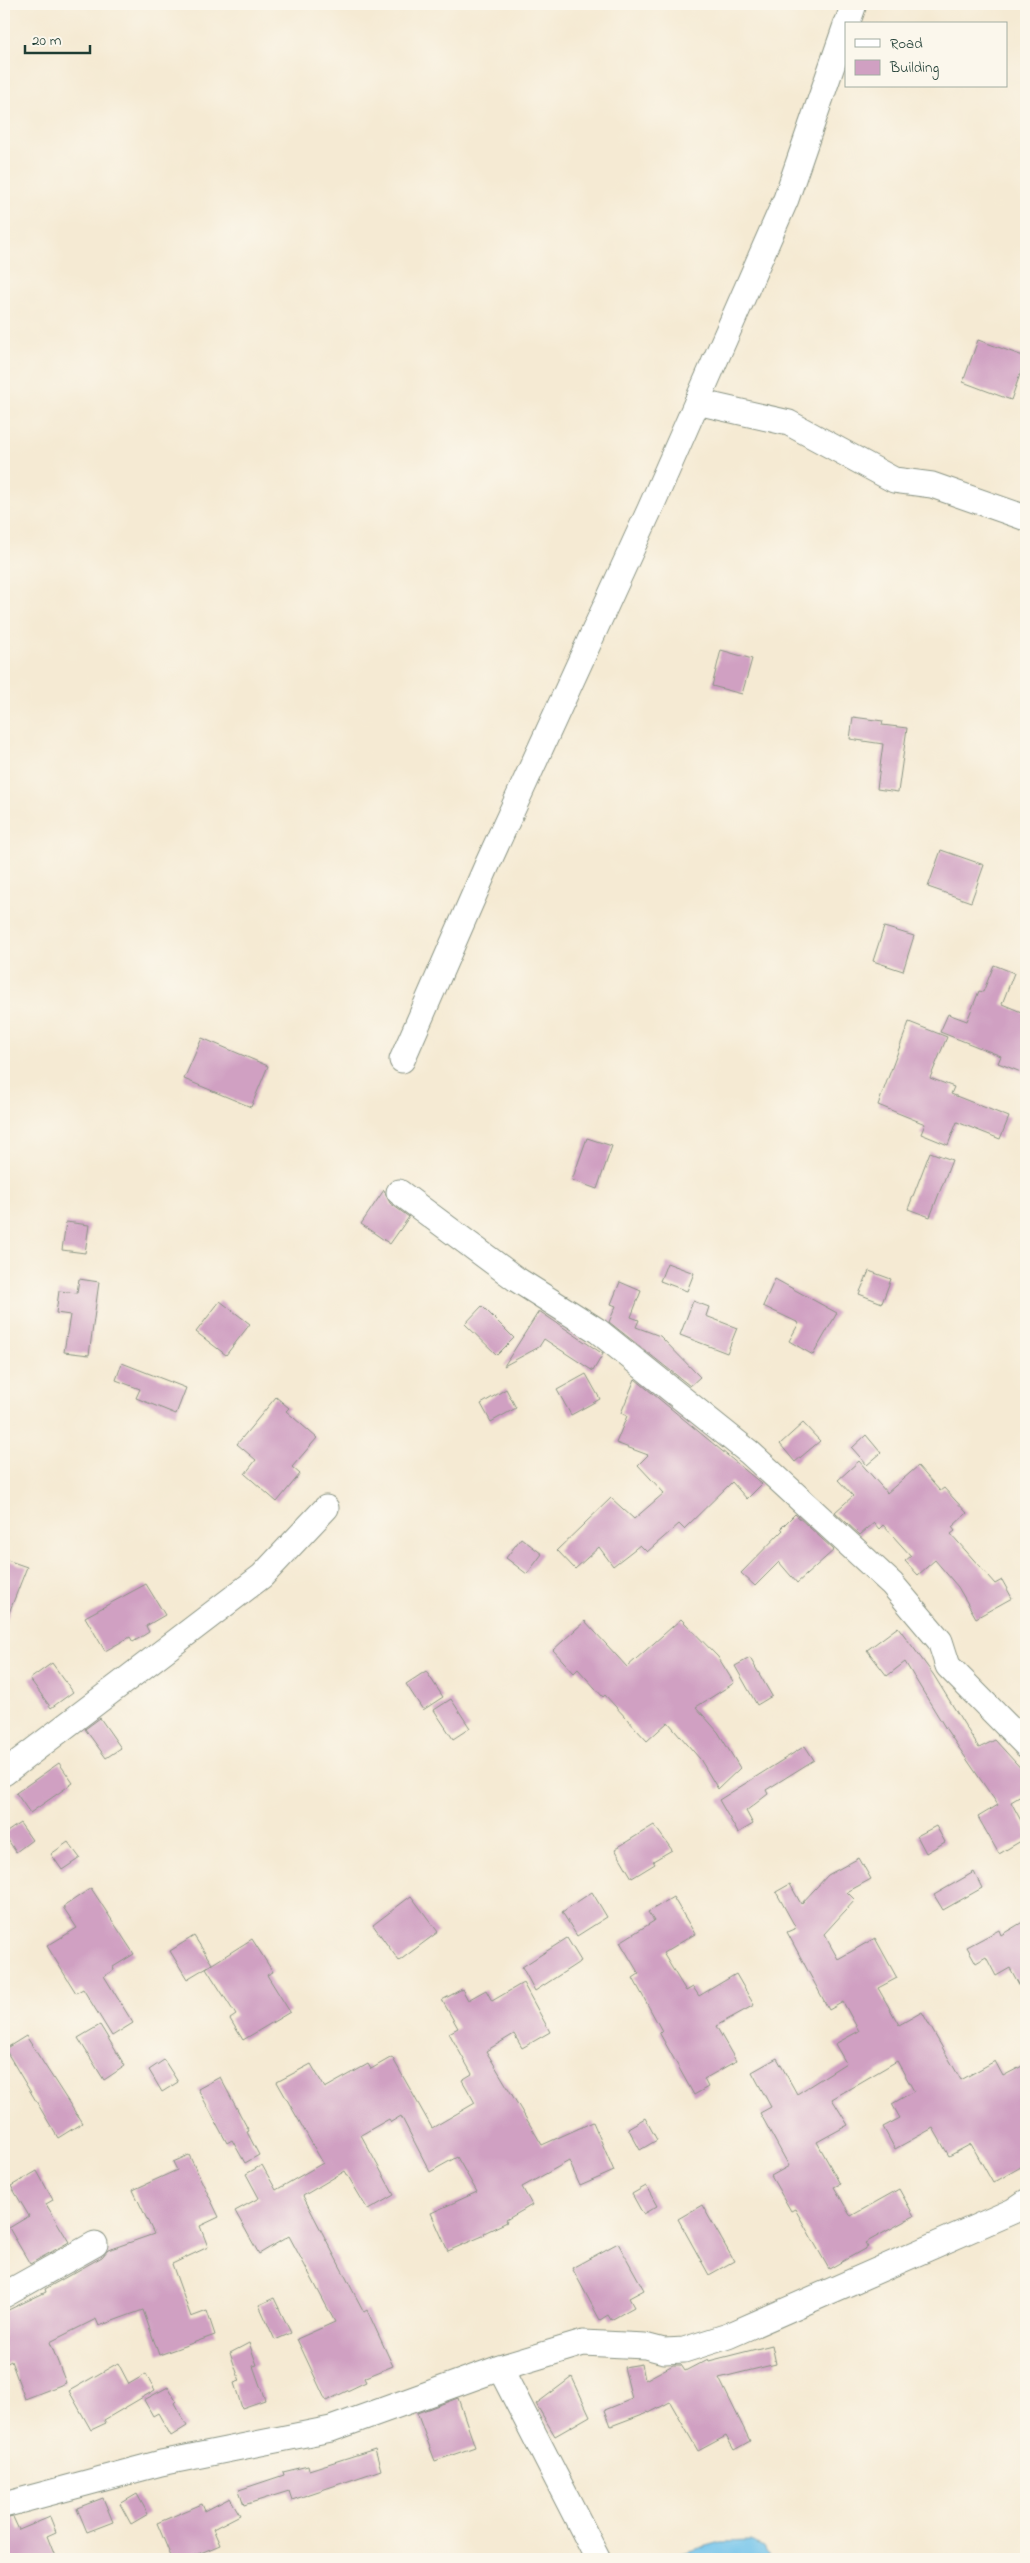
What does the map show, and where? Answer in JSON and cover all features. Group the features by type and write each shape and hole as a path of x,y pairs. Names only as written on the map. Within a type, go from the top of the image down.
{"street":[{"path":"847,22 854,4"},
{"path":"402,1060 488,863 697,402 786,198 845,27"},
{"path":"697,402 789,424 894,480 932,485 1026,518"},
{"path":"400,1192 516,1279 605,1336 750,1453 892,1584 940,1641 948,1666 1026,1745"},
{"path":"4,1773 262,1576 326,1508"},
{"path":"4,2505 161,2463 332,2429 500,2368 583,2343 645,2346 664,2351 684,2350 728,2336 1013,2211 1026,2202"},
{"path":"4,2295 95,2244"},
{"path":"500,2368 598,2559"}],"water":[{"path":"750,2541 765,2547 771,2559 669,2559 675,2555 721,2542"}],"building":[{"path":"978,340 1026,357 1011,400 963,382"},
{"path":"721,650 752,659 742,694 712,686"},
{"path":"853,717 883,721 882,725 907,728 898,792 877,789 883,744 850,739"},
{"path":"941,850 984,865 971,902 928,887"},
{"path":"884,927 914,936 903,971 873,961"},
{"path":"994,965 1014,973 1002,1004 1026,1014 1026,1074 998,1063 1001,1056 940,1032 948,1014 967,1021 979,991 983,992"},
{"path":"909,1022 947,1037 930,1078 954,1087 951,1094 1009,1117 1000,1139 957,1122 948,1145 921,1134 925,1124 878,1105"},
{"path":"202,1038 268,1066 251,1107 184,1079"},
{"path":"587,1138 612,1146 597,1189 572,1180"},
{"path":"930,1152 952,1160 930,1217 908,1209"},
{"path":"384,1190 390,1203 409,1217 390,1244 361,1224"},
{"path":"66,1222 89,1225 85,1253 62,1250"},
{"path":"667,1263 694,1273 687,1291 660,1281"},
{"path":"869,1271 891,1279 882,1303 859,1294"},
{"path":"79,1279 99,1282 89,1355 64,1352 70,1315 56,1313 59,1291 77,1293"},
{"path":"775,1279 837,1313 813,1355 789,1341 799,1323 763,1306"},
{"path":"620,1282 641,1291 631,1317 639,1320 636,1327 660,1336 700,1377 690,1386 609,1322 616,1306 611,1304"},
{"path":"220,1301 250,1324 226,1355 196,1332"},
{"path":"693,1301 709,1307 706,1316 737,1328 727,1353 680,1335"},
{"path":"482,1306 514,1338 497,1355 465,1324"},
{"path":"539,1311 603,1354 593,1371 544,1339 539,1347 504,1366"},
{"path":"122,1363 186,1388 176,1414 136,1398 140,1389 116,1380"},
{"path":"586,1374 600,1399 571,1415 557,1390"},
{"path":"635,1379 762,1484 747,1499 732,1482 684,1529 679,1524 647,1552 640,1545 613,1566 599,1547 575,1569 557,1550 611,1498 634,1519 664,1493 638,1465 648,1455 616,1443 627,1416 621,1413"},
{"path":"506,1389 516,1408 491,1422 481,1404"},
{"path":"276,1397 289,1408 286,1411 317,1438 292,1467 300,1474 277,1502 245,1474 256,1460 237,1444"},
{"path":"803,1423 820,1441 795,1462 780,1444"},
{"path":"866,1435 881,1453 867,1465 852,1448"},
{"path":"859,1461 887,1493 918,1466 940,1491 944,1488 967,1513 952,1527 955,1531 951,1534 995,1584 1002,1580 1012,1598 976,1618 958,1587 935,1560 918,1575 905,1561 911,1556 883,1525 879,1529 874,1523 860,1535 835,1512 853,1496 838,1480"},
{"path":"795,1514 834,1550 797,1583 779,1562 755,1586 741,1573 783,1530 781,1528"},
{"path":"521,1538 542,1554 527,1574 506,1558"},
{"path":"4,1559 27,1567 5,1623 4,1623"},
{"path":"146,1584 165,1615 146,1626 149,1632 133,1642 130,1637 105,1651 85,1617"},
{"path":"681,1619 718,1657 734,1683 696,1707 718,1732 740,1768 718,1789 700,1759 668,1722 647,1741 605,1695 603,1697 578,1669 574,1673 553,1650 585,1621 627,1667"},
{"path":"898,1627 933,1674 979,1748 995,1740 1026,1774 1026,1793 1011,1802 1026,1830 1026,1838 999,1854 978,1817 998,1805 946,1729 905,1662 887,1676 867,1650"},
{"path":"750,1658 772,1696 757,1705 735,1666"},
{"path":"52,1663 73,1692 51,1708 30,1679"},
{"path":"426,1671 443,1697 423,1710 406,1684"},
{"path":"451,1699 470,1728 453,1739 434,1710"},
{"path":"100,1718 121,1748 106,1758 85,1729"},
{"path":"805,1746 814,1760 766,1790 768,1794 746,1811 753,1824 738,1833 719,1800"},
{"path":"59,1763 73,1783 30,1813 16,1793"},
{"path":"20,1823 32,1840 16,1852 4,1834"},
{"path":"654,1825 672,1850 653,1861 655,1864 632,1878 615,1849"},
{"path":"936,1826 945,1842 926,1853 917,1836"},
{"path":"68,1842 80,1858 62,1870 51,1854"},
{"path":"859,1858 871,1879 847,1892 855,1900 824,1934 838,1959 875,1938 897,1978 878,1988 899,2025 922,2012 961,2080 995,2061 1003,2076 1026,2064 1026,2164 993,2183 971,2144 949,2156 933,2128 895,2149 883,2127 900,2118 892,2104 914,2091 897,2061 832,2099 848,2125 817,2142 840,2184 834,2187 851,2216 899,2189 914,2216 865,2243 868,2247 829,2269 795,2209 791,2211 771,2176 789,2166 760,2113 771,2107 752,2072 777,2058 797,2094 846,2063 835,2044 859,2031 843,2002 829,2010 787,1932 796,1928 776,1892 790,1884 801,1904 828,1875"},
{"path":"974,1872 982,1888 943,1910 934,1895"},
{"path":"91,1888 134,1954 113,1967 114,1970 104,1976 133,2023 112,2036 83,1989 76,1993 47,1946 77,1928 63,1907"},
{"path":"592,1892 607,1917 577,1936 562,1912"},
{"path":"411,1896 438,1932 399,1961 373,1925"},
{"path":"673,1897 695,1934 663,1953 686,1991 693,1987 699,1996 736,1974 754,2005 716,2026 736,2061 704,2079 708,2087 694,2095 659,2032 662,2031 633,1978 639,1974 620,1942 654,1921 648,1912"},
{"path":"1026,1920 1026,1997 1010,1968 996,1976 986,1957 976,1963 967,1947 999,1930 1001,1935"},
{"path":"194,1936 212,1964 187,1979 170,1951"},
{"path":"567,1938 581,1961 535,1991 522,1967"},
{"path":"252,1939 273,1972 267,1975 290,2012 243,2040 230,2019 236,2015 206,1968"},
{"path":"523,1983 550,2032 522,2048 514,2034 486,2051 542,2145 593,2122 614,2171 580,2186 569,2161 522,2187 532,2205 506,2220 507,2222 484,2233 485,2235 448,2251 431,2213 477,2192 457,2157 430,2172 401,2116 391,2122 389,2119 361,2135 394,2195 368,2210 345,2171 303,2196 364,2312 367,2310 393,2366 364,2378 366,2382 326,2401 297,2339 335,2322 289,2236 259,2254 235,2211 259,2198 246,2174 262,2165 276,2190 323,2163 277,2082 311,2064 325,2088 368,2064 371,2069 392,2057 432,2128 475,2103 462,2080 472,2074 449,2033 458,2028 442,2000 462,1989 468,2000 486,1990 492,2001"},
{"path":"100,2025 125,2066 104,2080 78,2038"},
{"path":"26,2036 82,2123 58,2138 5,2049"},
{"path":"164,2060 178,2082 162,2092 149,2070"},
{"path":"220,2077 249,2131 247,2132 259,2155 245,2163 232,2140 227,2143 198,2089"},
{"path":"645,2118 657,2140 640,2150 628,2128"},
{"path":"189,2155 219,2217 200,2226 208,2247 172,2264 191,2317 207,2311 215,2335 159,2355 143,2310 99,2326 96,2319 50,2342 66,2383 25,2399 11,2361 4,2365 4,2312 46,2292 45,2289 102,2257 108,2250 154,2234 133,2190 177,2170 173,2162"},
{"path":"37,2171 53,2200 46,2204 69,2242 30,2264 9,2228 29,2216 11,2186"},
{"path":"646,2186 657,2206 643,2214 632,2194"},
{"path":"702,2205 734,2261 709,2275 678,2219"},
{"path":"618,2243 644,2290 629,2298 634,2307 611,2320 608,2315 600,2320 572,2268"},
{"path":"274,2298 291,2333 275,2340 259,2305"},
{"path":"249,2343 257,2365 253,2366 265,2400 242,2408 234,2383 240,2381 230,2353"},
{"path":"772,2345 776,2364 719,2378 750,2441 734,2450 726,2436 698,2451 670,2402 649,2413 611,2426 605,2410 632,2399 624,2367 642,2364 645,2380 673,2365 681,2365 685,2371 708,2359 709,2361"},
{"path":"118,2363 129,2384 146,2374 155,2390 104,2420 106,2423 91,2430 69,2391"},
{"path":"572,2377 590,2416 555,2436 536,2404"},
{"path":"168,2387 176,2401 174,2403 187,2426 171,2436 158,2413 153,2416 144,2400"},
{"path":"458,2398 475,2447 435,2461 417,2413"},
{"path":"375,2449 381,2470 292,2500 289,2491 244,2505 239,2490 284,2475 283,2472 308,2466 309,2470"},
{"path":"137,2494 148,2514 131,2524 120,2504"},
{"path":"103,2498 113,2522 87,2532 77,2508"},
{"path":"230,2498 240,2515 213,2529 220,2545 186,2559 172,2559 157,2523 202,2504 205,2511"},
{"path":"13,2517 19,2530 50,2517 56,2532 47,2536 56,2559 4,2559 4,2519"}]}
